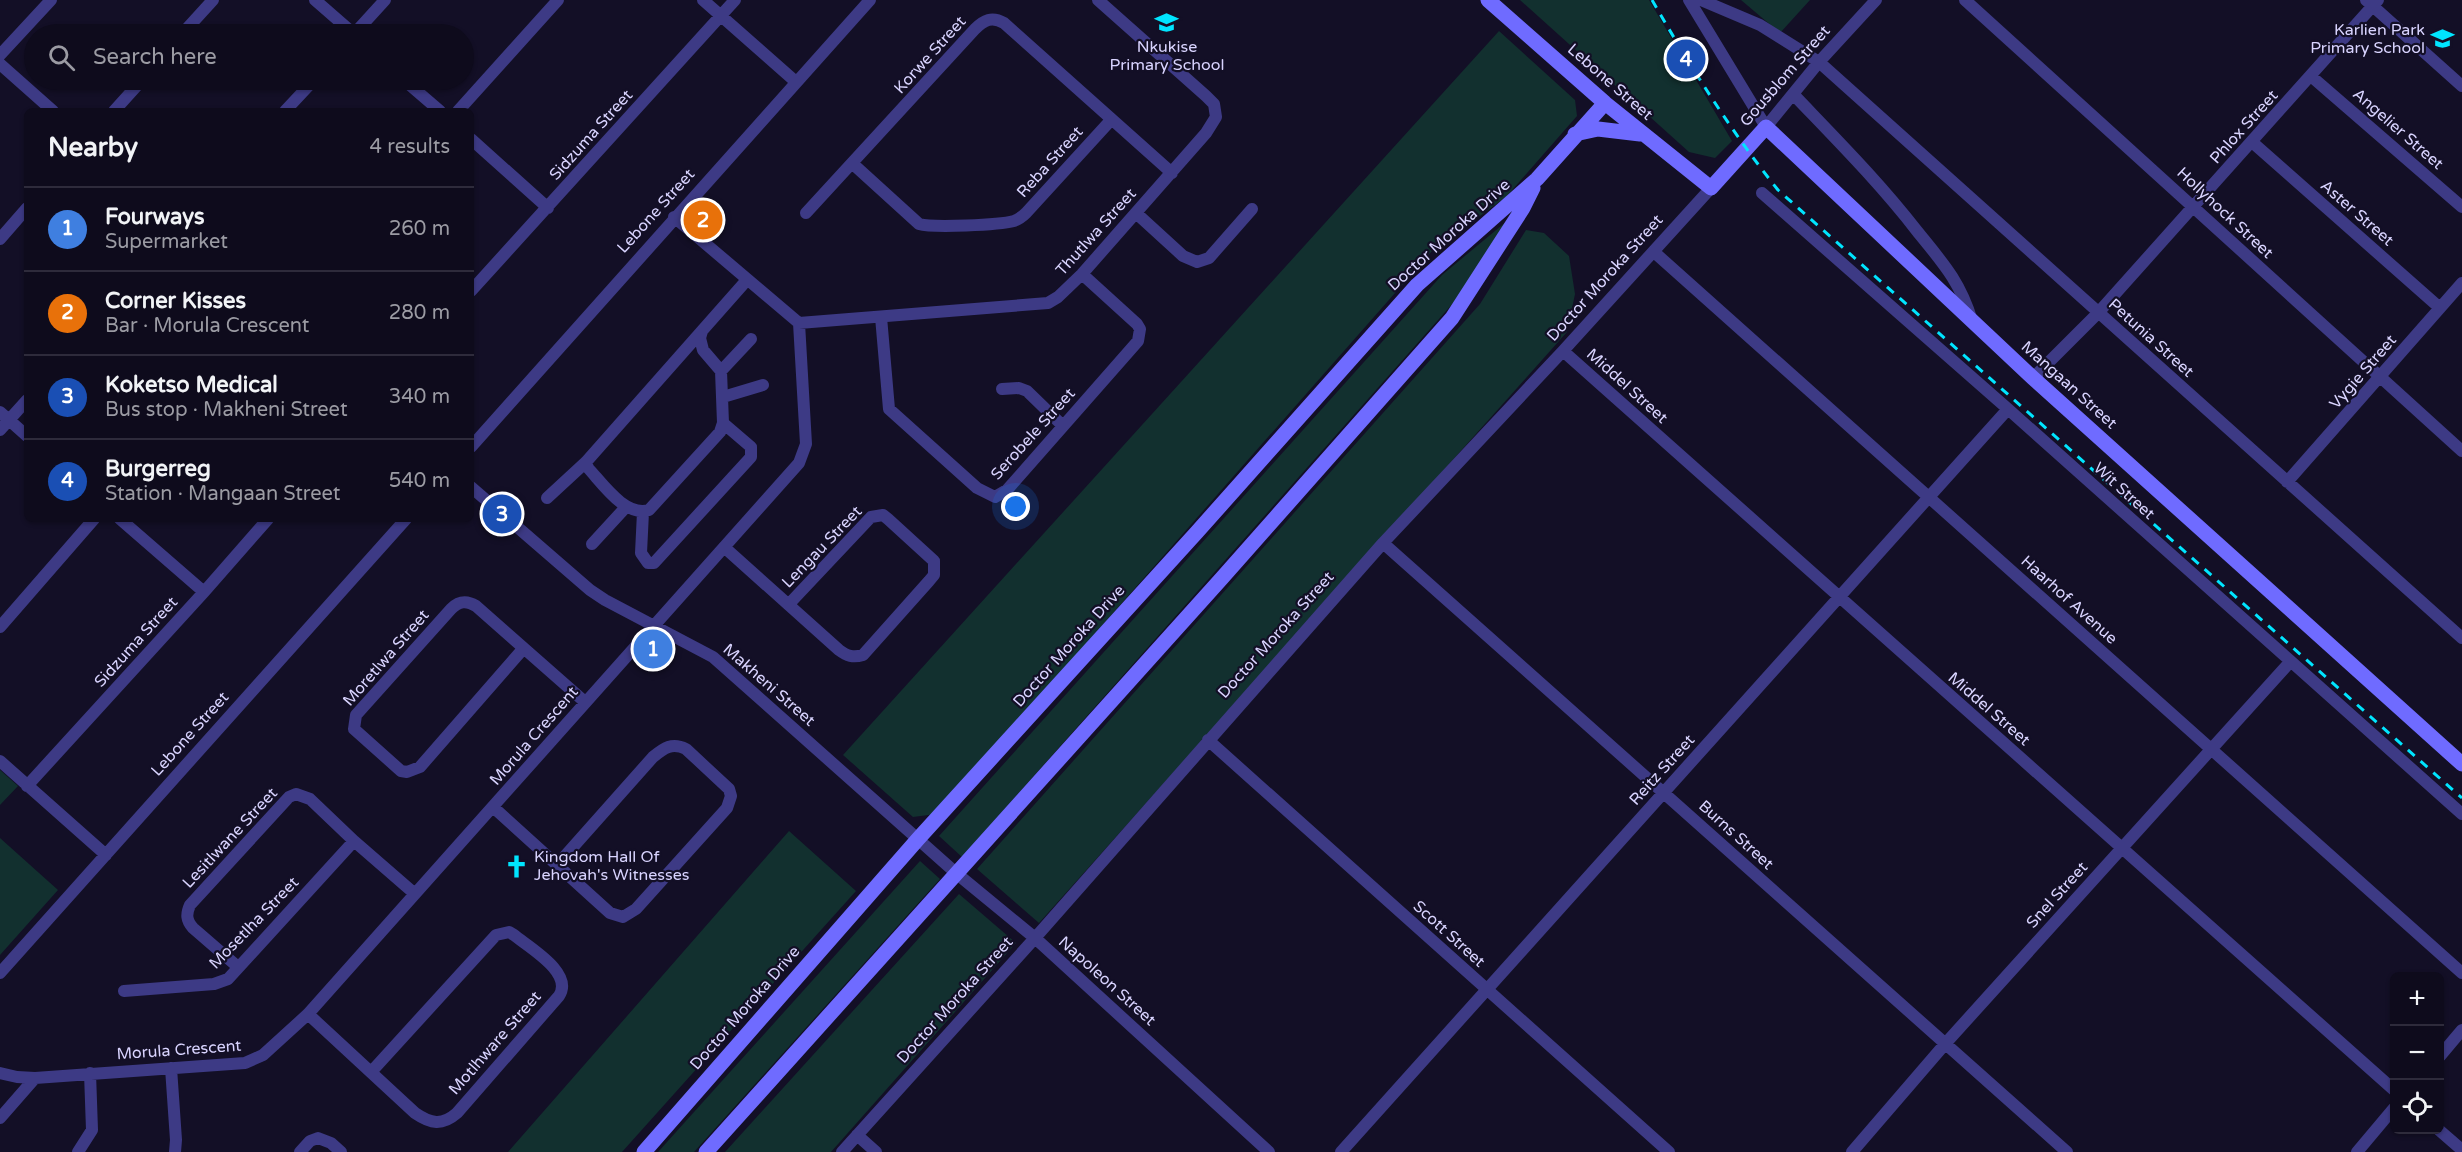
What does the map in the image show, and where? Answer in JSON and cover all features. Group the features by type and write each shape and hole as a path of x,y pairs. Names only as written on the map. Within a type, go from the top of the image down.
{"street":[{"path":"29,24 51,0"},
{"path":"191,24 213,0"},
{"path":"315,0 343,24"},
{"path":"363,24 385,0"},
{"path":"461,108 558,0"},
{"path":"703,0 796,82"},
{"name":"Sidzuma Street","path":"474,288 735,0"},
{"name":"Lebone Street","path":"474,444 870,0"},
{"name":"Thutlwa Street","path":"799,324 1048,303 1058,297 1082,274 1172,173 1213,124 1216,117 1214,104 1098,0"},
{"name":"Lebone Street","path":"1488,0 1605,103 1711,188"},
{"name":"Mangaan Street","path":"1689,0 1766,127 2033,378 2462,764"},
{"name":"Petunia Street","path":"1701,0 1760,25 1819,62 2462,638"},
{"name":"Gousblom Street","path":"1745,149 1819,62 1876,0"},
{"name":"Hollyhock Street","path":"1965,0 2462,451"},
{"path":"2372,2 2462,86"},
{"name":"Phlox Street","path":"2033,378 2098,313 2195,207 2312,77 2372,2"},
{"name":"Korwe Street","path":"806,213 975,29 989,19 998,19 1004,23 1172,173"},
{"path":"0,55 24,29"},
{"path":"0,64 24,85"},
{"name":"Angelier Street","path":"2312,77 2462,207"},
{"path":"29,90 50,108"},
{"path":"117,108 133,90"},
{"path":"288,108 305,90"},
{"path":"416,90 437,108"},
{"path":"1792,94 1885,190 1954,277 1965,297 1972,321"},
{"name":"Doctor Moroka Drive","path":"644,1152 918,839 1416,285 1537,179 1605,103"},
{"name":"Reba Street","path":"853,164 919,224 932,226 1005,223 1021,218 1111,120"},
{"path":"1575,134 1589,130 1610,129 1643,135"},
{"path":"474,142 548,208"},
{"name":"Aster Street","path":"2252,142 2440,308"},
{"name":"Doctor Moroka Street","path":"842,1152 1035,938 1383,543 1654,252 1745,149"},
{"name":"Doctor Moroka Drive","path":"706,1152 1452,318 1523,208 1537,179"},
{"name":"Wit Street","path":"1762,193 2462,814"},
{"path":"1136,213 1183,256 1197,262 1209,258 1252,209"},
{"path":"0,238 24,211"},
{"path":"674,217 799,324"},
{"name":"Haarhof Avenue","path":"1654,252 2462,973"},
{"name":"Serobele Street","path":"881,317 889,409 982,492 994,497 1002,495 1062,425 1134,347 1140,335 1137,324 1082,274"},
{"path":"547,498 586,462 746,281"},
{"name":"Vygie Street","path":"2288,482 2462,284"},
{"name":"Morula Crescent","path":"0,1073 8,1076 35,1078 245,1063 255,1060 272,1048 308,1014 804,455 806,444 799,324"},
{"path":"586,462 588,468 626,507 643,512 650,510 720,432 723,423 721,370 703,350 700,338 702,331"},
{"path":"721,370 751,339"},
{"name":"Middel Street","path":"1563,351 2390,1086"},
{"path":"723,397 763,385"},
{"path":"1002,389 1020,388 1027,392 1062,425"},
{"path":"0,430 5,416 24,402"},
{"name":"Reitz Street","path":"1341,1152 2008,409"},
{"path":"5,416 24,433"},
{"path":"643,512 640,550 651,564 752,457 751,447 723,423"},
{"name":"Makheni Street","path":"474,490 590,590 713,657 918,839"},
{"path":"592,544 626,507"},
{"name":"Lengau Street","path":"724,547 847,656 863,655 930,581 934,575 934,561 883,515 871,517 789,604"},
{"path":"0,627 91,522"},
{"path":"123,522 204,592"},
{"name":"Sidzuma Street","path":"27,786 265,522"},
{"name":"Lebone Street","path":"0,973 403,522"},
{"name":"Burns Street","path":"1383,543 2067,1152"},
{"name":"Moretlwa Street","path":"523,649 420,767 414,771 401,771 354,729 356,716 456,604 469,602 585,702"},
{"name":"Snel Street","path":"1852,1152 1945,1044 2290,662"},
{"name":"Scott Street","path":"1208,740 1669,1152"},
{"path":"493,807 557,865 610,913 623,917 630,914 727,808 731,796 729,789 686,749 679,746 667,747 653,757 557,865"},
{"path":"0,761 106,855"},
{"name":"Lesitlwane Street","path":"238,967 193,928 188,922 187,911 283,801 296,794 303,795 415,894"},
{"name":"Napoleon Street","path":"918,839 1035,938 1269,1152"},
{"name":"Mosetlha Street","path":"124,991 222,983 354,841"},
{"name":"Motlhware Street","path":"308,1014 424,1119 442,1122 449,1119 559,996 563,985 561,975 514,934 509,932 496,935 372,1071"},
{"path":"2444,1050 2462,1030"},
{"path":"171,1068 175,1152"},
{"path":"78,1152 92,1130 90,1073"},
{"path":"0,1118 35,1078"},
{"path":"2357,1152 2390,1113"},
{"path":"2444,1134 2462,1150"},
{"path":"857,1135 876,1152"},
{"path":"300,1152 310,1141 318,1138 331,1143 341,1152"}],"green space":[{"path":"1520,0 1649,0 1732,141 1715,158 1689,152"},
{"path":"1741,0 1810,0 1780,33"},
{"path":"1499,31 1575,100 1577,116 1506,197 1432,251 936,814 913,817 843,755"},
{"path":"1507,221 1462,293 962,857 939,836 1442,275"},
{"path":"1526,230 1544,233 1569,256 1575,294 1567,332 1039,923 977,869 1480,304"},
{"path":"0,770 18,786 0,805"},
{"path":"789,831 856,891 622,1152 508,1152"},
{"path":"0,838 58,890 0,955"},
{"path":"920,861 940,879 694,1152 658,1152"},
{"path":"959,894 1016,943 831,1152 725,1152"}],"railway":[{"path":"1652,0 1711,97 1778,190 2462,798"}],"place":[{"name":"Nkukise Primary School","path":"1167,22"},
{"name":"Karlien Park Primary School","path":"2443,39"},
{"name":"Burgerreg","path":"1686,59"},
{"name":"Corner Kisses","path":"703,220"},
{"name":"Koketso Medical","path":"502,514"},
{"name":"Fourways","path":"653,649"},
{"name":"Kingdom Hall Of Jehovah's Witnesses","path":"516,866"}]}
